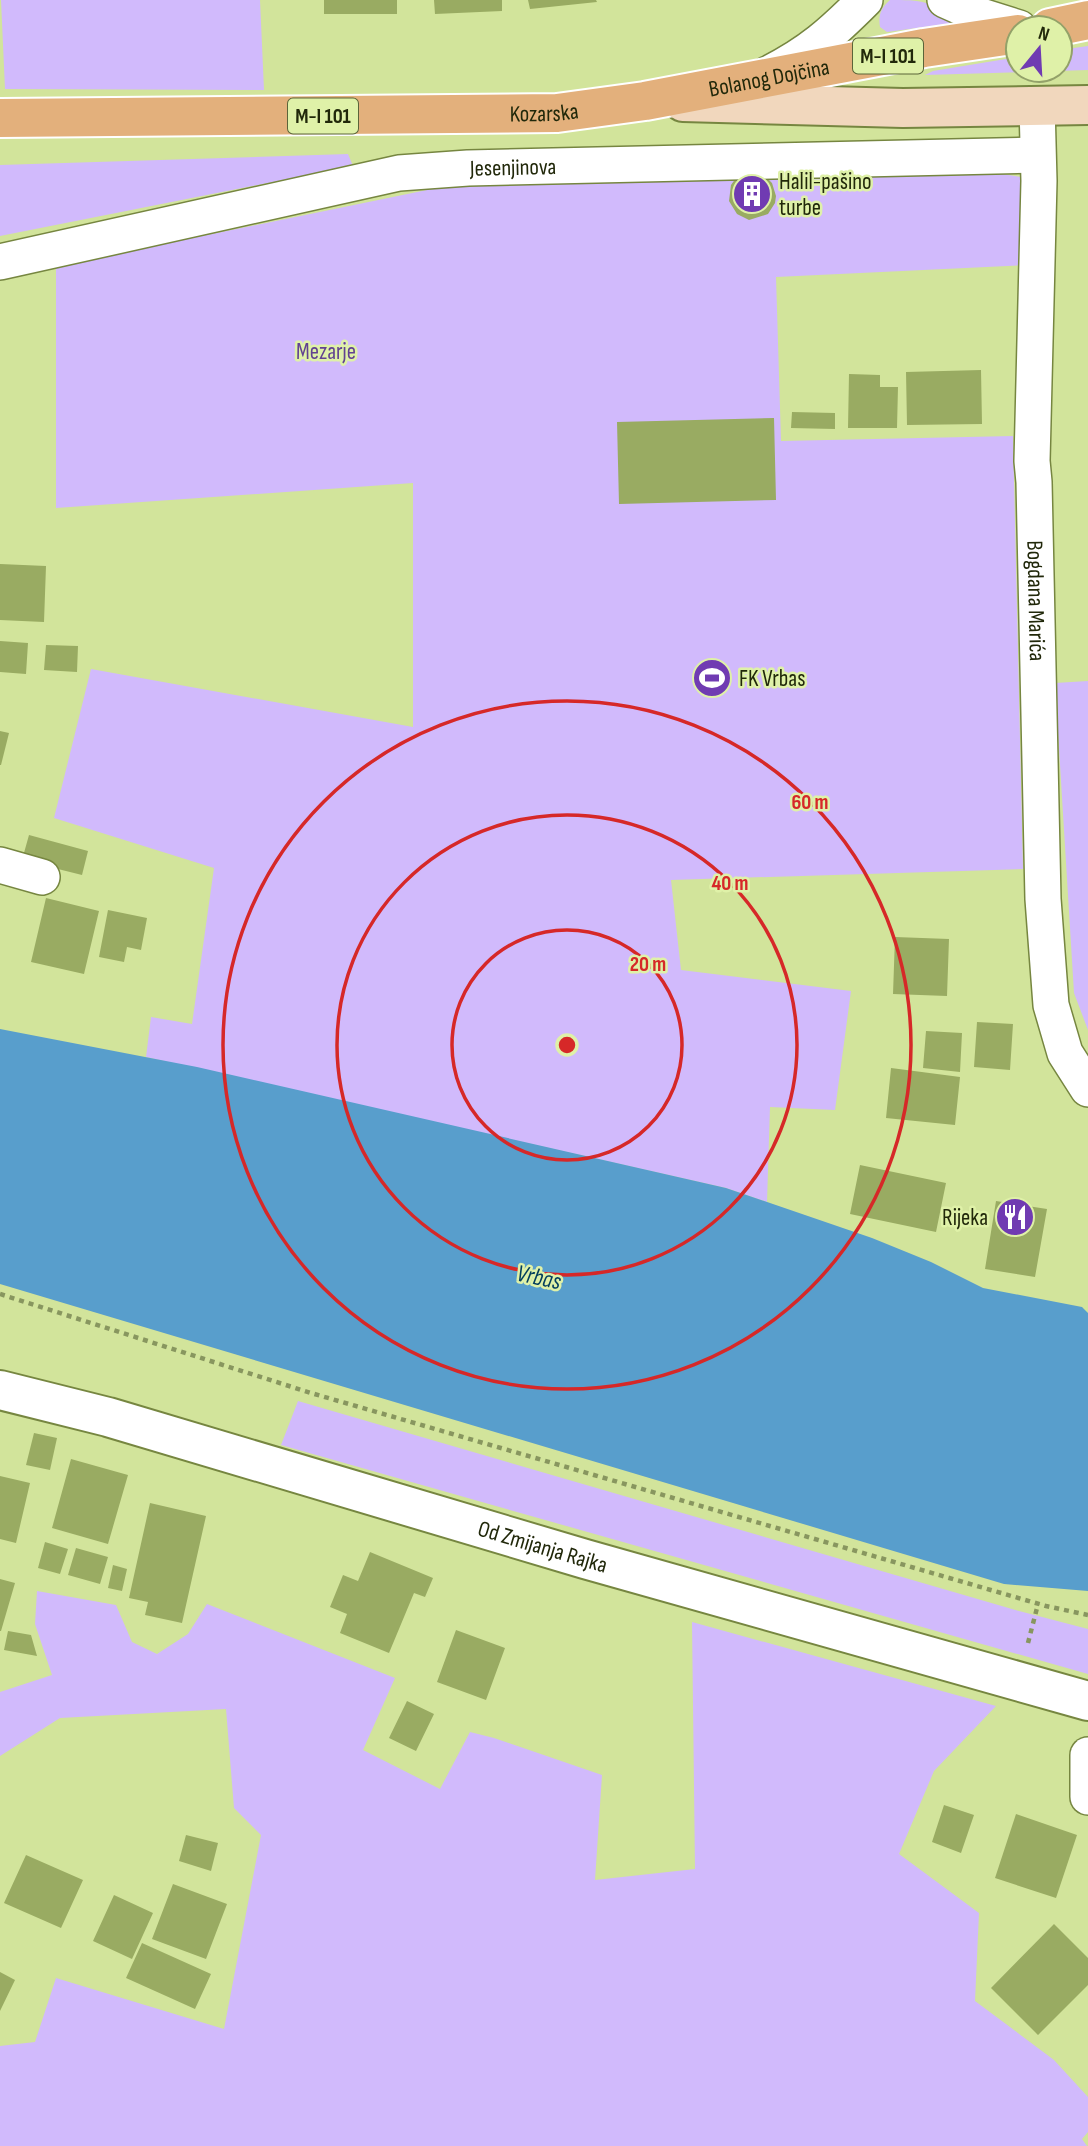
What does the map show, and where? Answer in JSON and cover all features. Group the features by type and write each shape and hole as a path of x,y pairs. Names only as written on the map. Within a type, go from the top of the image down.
{"main road":[{"name":"Bolanog Dojčina","path":"645,101 758,78 1004,36"},
{"name":"Kozarska","path":"0,118 524,115 645,101 903,108 1088,105"}],"street":[{"path":"758,78 797,60 824,40 865,0"},
{"path":"945,0 1004,23"},
{"name":"Bogdana Marića","path":"1037,106 1039,181 1032,461 1043,900 1051,1005 1065,1053 1088,1089"},
{"name":"Jesenjinova","path":"0,262 399,173 468,168 1037,155"},
{"path":"0,865 42,877"},
{"name":"Od Zmijanja Rajka","path":"0,1390 107,1417 584,1559 1088,1701"},
{"path":"1088,1755 1088,1797"}],"path":[{"path":"0,1294 311,1393 1038,1604 1088,1615"},
{"path":"1026,1650 1038,1604"}],"green space":[{"path":"1,0 260,0 264,90 5,89"},
{"path":"890,0 926,3 947,15 954,23 887,32 880,27 879,19 882,9"},
{"path":"1088,46 1088,70 1074,70 1074,48"},
{"path":"1004,59 1004,73 925,75 933,71"},
{"path":"348,154 353,166 0,236 0,165"},
{"name":"Mezarje","path":"990,172 1021,177 1029,187 1027,265 776,277 781,441 1013,436 1023,869 671,880 681,970 851,991 835,1110 770,1107 767,1202 726,1188 146,1057 151,1017 192,1024 214,868 54,818 91,669 413,727 413,483 56,508 56,266 466,182"},
{"path":"1088,681 1088,1030 1074,993 1055,683"},
{"path":"298,1401 1088,1629 1088,1674 281,1445"},
{"path":"37,1591 116,1605 132,1642 157,1654 188,1634 207,1604 395,1678 363,1750 440,1789 470,1732 602,1775 595,1880 695,1869 692,1622 996,1706 934,1771 899,1854 979,1913 975,2001 1054,2060 1088,2097 1088,2132 1082,2139 1087,2146 0,2146 0,2046 35,2042 56,1978 224,2029 261,1835 234,1808 226,1709 60,1718 0,1756 0,1692 52,1675 35,1624"}],"water":[{"name":"Vrbas","path":"0,1029 197,1067 726,1188 872,1238 931,1262 983,1288 1082,1307 1088,1313 1088,1591 1004,1584 0,1284"}],"building":[{"path":"324,0 397,0 397,14 324,14"},
{"path":"434,0 502,0 502,11 435,14"},
{"path":"528,0 596,0 597,2 530,9"},
{"name":"Halil-pašino turbe","path":"766,177 772,183 776,196 768,214 749,220 737,214 729,201 731,185 736,178"},
{"path":"981,370 982,424 907,425 906,372"},
{"path":"849,374 880,375 880,387 898,387 897,428 848,428"},
{"path":"792,412 835,413 835,429 791,428"},
{"path":"774,418 776,500 619,504 617,422"},
{"path":"0,564 46,566 44,622 0,620"},
{"path":"0,641 28,643 26,674 0,672"},
{"path":"46,645 78,646 77,672 44,670"},
{"path":"0,731 9,733 1,765 0,765"},
{"path":"29,835 88,851 82,875 22,860"},
{"path":"46,898 99,911 84,974 31,962"},
{"path":"108,910 147,918 141,950 127,947 124,962 99,957"},
{"path":"895,937 949,939 947,996 893,994"},
{"path":"977,1022 1013,1024 1010,1070 974,1067"},
{"path":"926,1031 962,1033 960,1072 923,1068"},
{"path":"891,1068 960,1077 955,1125 886,1118"},
{"path":"860,1165 946,1183 936,1232 850,1214"},
{"path":"996,1201 1047,1209 1035,1277 985,1269"},
{"path":"34,1433 57,1438 50,1470 26,1465"},
{"path":"71,1459 128,1475 108,1544 52,1528"},
{"path":"0,1476 30,1483 16,1543 0,1539"},
{"path":"150,1503 206,1516 182,1623 145,1615 148,1602 129,1598"},
{"path":"45,1542 68,1549 60,1574 38,1568"},
{"path":"76,1548 108,1557 100,1584 68,1575"},
{"path":"370,1552 433,1578 425,1597 414,1593 389,1653 340,1633 347,1614 330,1607 343,1575 358,1581"},
{"path":"113,1565 127,1569 122,1591 108,1588"},
{"path":"0,1579 15,1583 1,1631 0,1631"},
{"path":"456,1630 505,1648 486,1700 437,1682"},
{"path":"8,1631 31,1635 37,1656 4,1650"},
{"path":"407,1701 434,1714 416,1751 389,1738"},
{"path":"944,1805 974,1815 961,1853 932,1842"},
{"path":"1016,1814 1077,1835 1056,1898 995,1878"},
{"path":"186,1835 218,1843 211,1871 179,1861"},
{"path":"26,1855 83,1880 61,1928 4,1903"},
{"path":"173,1884 227,1904 206,1959 152,1939"},
{"path":"114,1895 153,1913 132,1959 93,1941"},
{"path":"1054,1924 1088,1958 1088,1985 1038,2035 991,1988"},
{"path":"142,1943 211,1974 195,2009 126,1978"},
{"path":"0,1972 15,1980 0,2011"}],"place":[{"name":"Halil-pašino turbe","path":"752,194"},
{"name":"FK Vrbas","path":"712,678"},
{"name":"Rijeka","path":"1015,1217"}]}
